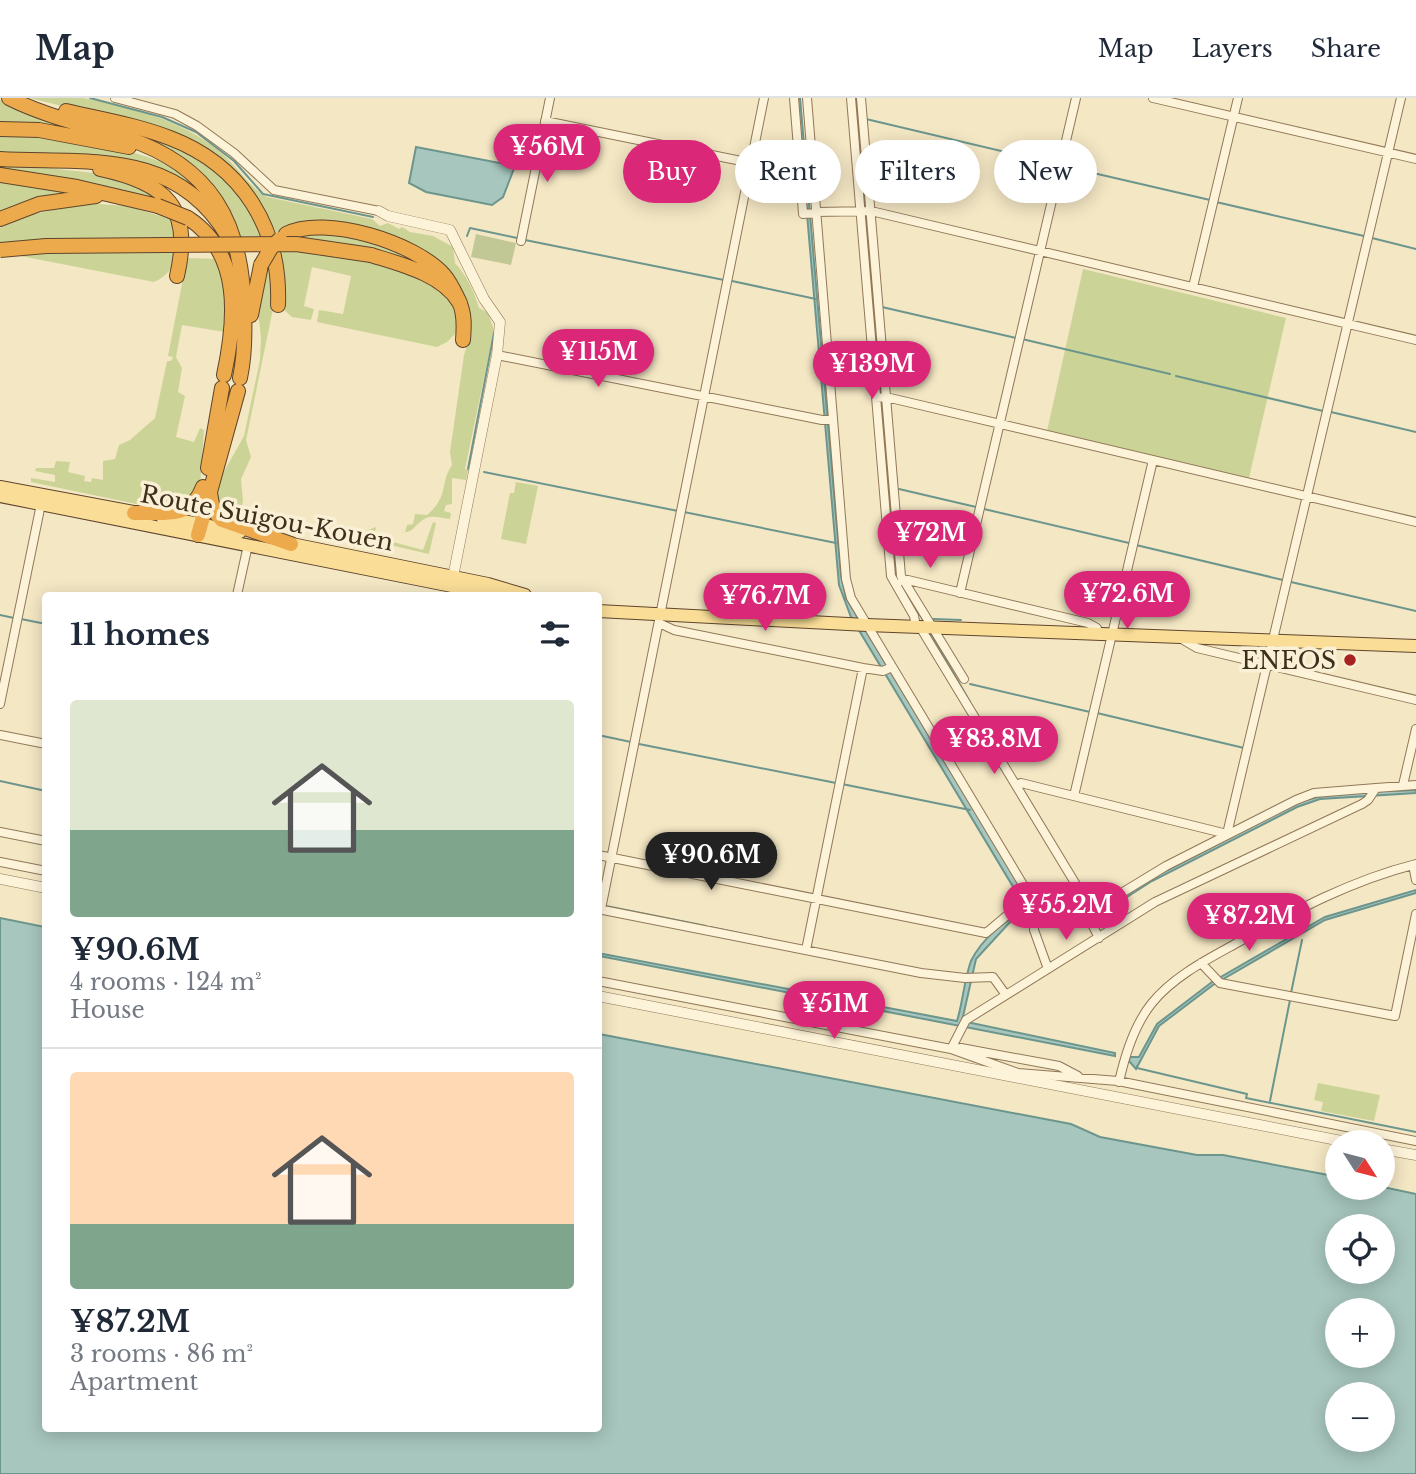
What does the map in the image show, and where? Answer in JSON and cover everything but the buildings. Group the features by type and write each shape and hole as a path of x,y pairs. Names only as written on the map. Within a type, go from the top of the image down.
{"highway":[{"path":"13,100 40,112 126,138 168,158 205,185 223,209 234,236 241,269 244,316 240,377"},
{"path":"13,100 155,133 183,143 216,164 244,192 266,228 278,269 278,305"},
{"path":"6,129 52,132 168,158"},
{"path":"0,159 123,164 151,171 177,182 201,200 219,221 234,248 241,269"},
{"path":"71,163 138,181 169,200 182,229 182,252 177,276"},
{"path":"0,175 118,196 158,206 188,218 212,239 223,258 231,282 232,324 210,474 199,527"},
{"path":"0,219 58,200 118,196"},
{"path":"134,513 173,514 186,510 200,496 210,474 240,377 261,265 271,248 286,234 305,227 357,233 398,245 420,256 443,274 460,303 464,322 463,340"},
{"path":"0,250 60,246 296,244 371,255 425,275 449,291 460,303"},
{"path":"210,474 211,504 217,516 229,524 291,544"}],"main road":[{"name":"Route Suigou-Kouen","path":"0,487 291,544 451,586 500,592"},
{"name":"Route Suigou-Kouen","path":"0,496 199,527 248,545 482,592"},
{"path":"602,612 659,619 1416,646"}],"street":[{"path":"115,98 174,114 197,126 234,152 274,190 379,211 388,216 446,229 454,234 480,291 500,322 497,355 451,586"},
{"path":"521,241 550,98"},
{"path":"755,140 764,98"},
{"path":"794,98 800,140"},
{"path":"806,140 807,98"},
{"path":"851,98 865,210 900,582 914,616 964,679"},
{"path":"861,98 865,210"},
{"path":"960,593 1076,98"},
{"path":"1153,98 1416,159"},
{"path":"1193,287 1238,98"},
{"path":"1227,834 1401,98"},
{"path":"545,121 735,160"},
{"path":"602,900 742,203"},
{"path":"810,203 829,420 850,598 861,625 1033,908 1037,943 1048,969"},
{"path":"810,203 812,213"},
{"path":"812,213 865,210 1416,340"},
{"path":"497,355 829,420"},
{"path":"881,397 1416,523"},
{"path":"1074,796 1153,460"},
{"path":"0,704 41,504"},
{"path":"238,592 248,545"},
{"path":"900,582 1088,623 1097,628 1097,633"},
{"path":"900,582 1018,784 1100,938"},
{"path":"659,619 674,630 863,668 888,669"},
{"path":"1179,637 1197,648 1416,699"},
{"path":"806,950 863,668"},
{"path":"1403,785 1416,729"},
{"path":"0,735 42,743"},
{"path":"1018,784 1227,834"},
{"path":"602,856 986,933 1011,912 1033,908 1059,916 1089,915 1166,866 1304,796 1416,785"},
{"path":"951,1049 963,1024 1155,902 1369,799 1375,788"},
{"path":"0,832 42,840"},
{"path":"0,862 42,870"},
{"path":"1119,1082 1126,1054 1151,1005 1170,985 1201,963 1342,887 1414,864 1416,880"},
{"path":"0,879 42,887"},
{"path":"602,909 922,973 969,978 993,977 1006,995"},
{"path":"1201,963 1218,980 1395,1016 1412,957 1416,914"},
{"path":"602,982 951,1049 1018,1075 1080,1077 1119,1082 1416,1140"},
{"path":"602,997 1018,1075 1325,1138"},
{"path":"951,1049 961,1048 1059,1066 1080,1077"},
{"path":"1395,1152 1416,1156"}],"green space":[{"path":"29,98 83,98 153,116 187,130 217,149 267,197 372,219 380,226 388,223 399,229 402,227 410,232 433,236 453,247 455,263 470,284 479,308 488,313 494,330 465,469 468,470 466,480 452,478 452,504 446,505 444,511 451,513 450,519 429,517 405,532 407,525 413,524 415,514 427,515 439,501 452,465 450,452 468,334 462,303 448,273 345,227 275,238 254,198 153,128"},
{"path":"0,100 20,110 79,128 78,133 0,125"},
{"path":"140,133 183,149 222,175 247,201 267,240 242,240 218,194 140,138"},
{"path":"0,135 71,140 149,157 188,177 218,209 182,182 0,155"},
{"path":"0,163 104,174 131,182 169,206 0,172"},
{"path":"0,179 76,193 0,217"},
{"path":"86,203 127,206 177,221 175,257 169,271 154,282 0,252 0,228 24,216"},
{"path":"332,233 384,245 429,267 287,239 297,234"},
{"path":"476,234 516,243 511,265 471,257"},
{"path":"278,248 338,252 407,272 440,291 451,302 457,315 457,332 437,347 317,322 319,310 343,314 351,276 312,267 304,306 314,309 311,320 292,317 284,310"},
{"path":"271,255 273,309 246,440 251,457 241,479 241,510 296,531 295,533 241,517 214,498 222,475 244,436 260,360 261,338 257,301"},
{"path":"187,258 220,259 227,274 225,332 182,325 176,357 182,368 178,392 185,396 176,437 194,442 200,428 204,430 200,488 195,498 169,506 136,504 31,482 31,478 55,482 55,475 35,471 36,468 54,468 56,461 70,462 68,472 85,476 84,481 91,482 92,478 103,480 103,461 115,459 119,445 130,440 155,418 167,361 171,361 173,357 168,356"},
{"path":"1083,269 1286,318 1249,478 1047,431"},
{"path":"516,482 538,486 526,544 501,539 510,493 514,493"},
{"path":"433,522 436,523 429,554 359,538 361,533 376,527 374,537 423,550"},
{"path":"1318,1083 1380,1095 1374,1121 1321,1111 1323,1102 1314,1100"}],"water":[{"path":"797,98 800,98 804,140 801,140"},
{"path":"416,147 515,166 503,197 492,205 426,192 409,183"},
{"path":"806,203 809,203 841,576 846,598 1029,901 1059,919 1083,919 1152,878 1298,803 1341,793 1416,790 1416,793 1320,799 1297,807 1152,881 1094,918 1065,923 1029,913 1010,922 976,959 962,1021 1115,1053 1115,1056 602,957 602,954 957,1021 975,953 995,931 1027,910 851,617 839,585"},
{"path":"1416,890 1416,893 1325,920 1213,985 1159,1026 1136,1069 1129,1061 1130,1057 1139,1057 1157,1024 1212,982 1325,917"},
{"path":"0,918 42,926 42,1432 602,1432 602,1035 1071,1124 1100,1137 1197,1155 1223,1155 1325,1174 1325,1200 1395,1200 1395,1190 1416,1194 1416,1474 0,1474"}],"waterway":[{"path":"90,98 162,117 196,132 234,161 263,194 373,217"},
{"path":"856,98 864,209"},
{"path":"866,119 994,149"},
{"path":"1097,174 1210,200"},
{"path":"1216,202 1364,236"},
{"path":"865,214 881,393"},
{"path":"467,236 470,228 517,238"},
{"path":"1372,238 1416,249"},
{"path":"525,240 724,280"},
{"path":"732,281 816,299"},
{"path":"882,307 1016,338"},
{"path":"468,469 494,333"},
{"path":"1022,339 1170,374"},
{"path":"1176,376 1323,411"},
{"path":"881,399 893,522"},
{"path":"1331,412 1416,432"},
{"path":"484,472 678,511"},
{"path":"899,489 976,507"},
{"path":"984,509 1129,543"},
{"path":"684,512 836,543"},
{"path":"1136,545 1283,580"},
{"path":"1291,582 1416,611"},
{"path":"901,583 923,620"},
{"path":"0,615 14,618"},
{"path":"21,619 42,623"},
{"path":"933,619 961,620"},
{"path":"931,634 970,702"},
{"path":"970,684 1090,712"},
{"path":"1097,713 1244,748"},
{"path":"602,736 631,742"},
{"path":"639,744 836,783"},
{"path":"0,781 42,790"},
{"path":"842,784 970,810"},
{"path":"606,906 706,926"},
{"path":"710,927 748,935"},
{"path":"760,937 767,939"},
{"path":"1291,993 1302,940"},
{"path":"1270,1101 1290,1000"},
{"path":"1137,1066 1247,1094 1246,1098 1416,1132"}],"place":[{"name":"ENEOS","path":"1350,660"}]}
